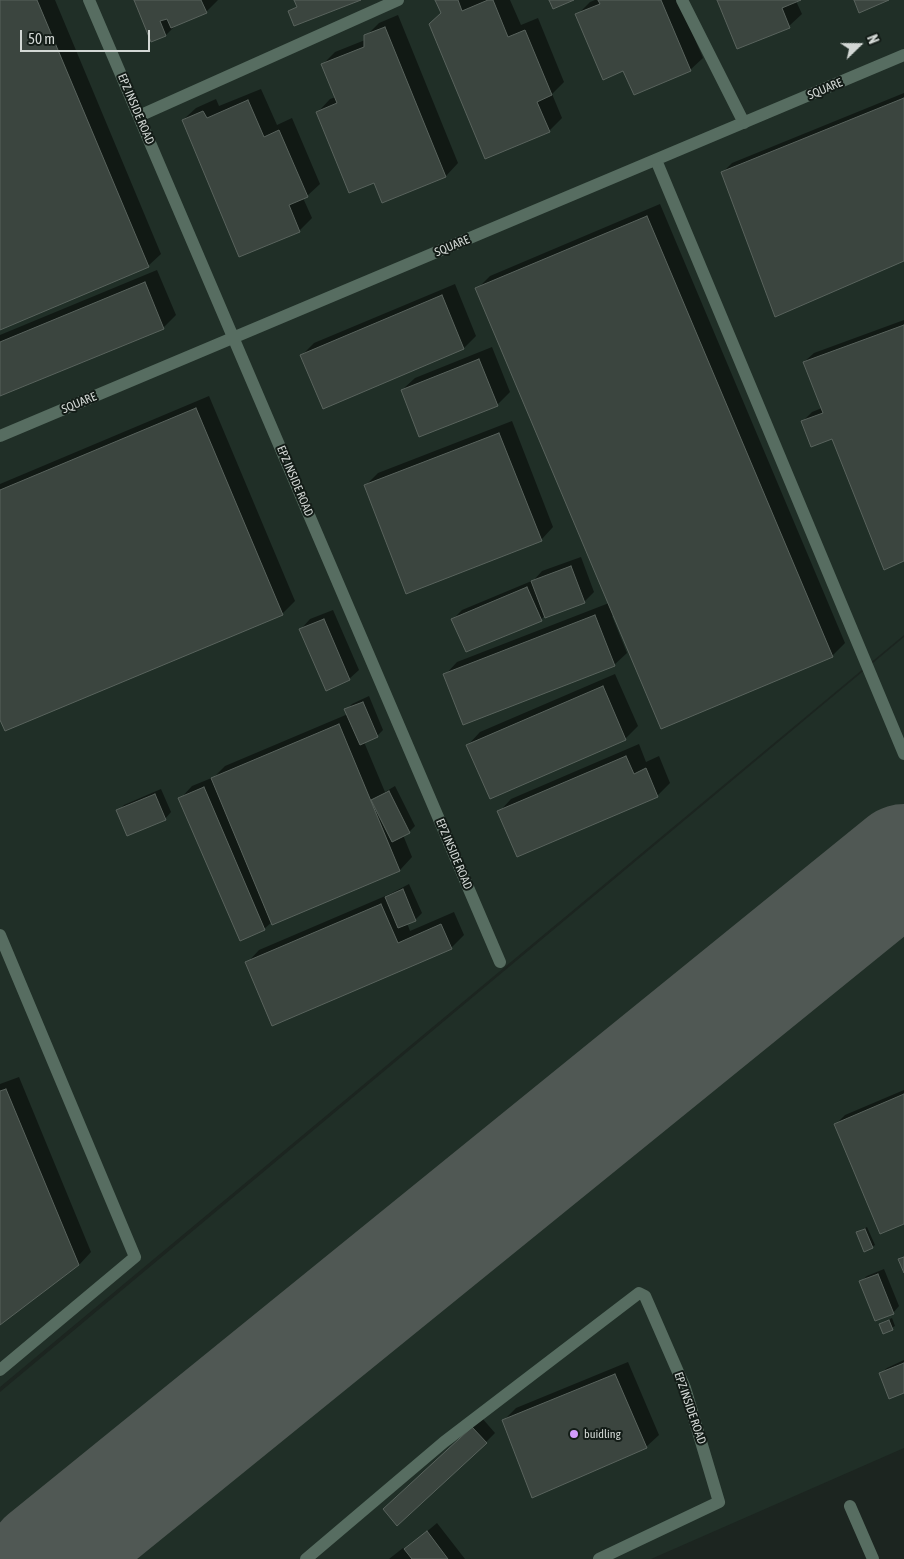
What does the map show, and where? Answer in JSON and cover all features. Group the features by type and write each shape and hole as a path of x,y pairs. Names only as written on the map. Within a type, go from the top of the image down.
{"street":[{"name":"EPZ INSIDE ROAD","path":"89,0 500,962"},
{"path":"139,116 398,0"},
{"path":"682,0 744,123"},
{"name":"SQUARE","path":"0,436 904,56"},
{"path":"656,160 904,754"},
{"path":"0,935 136,1257 0,1370"},
{"name":"EPZ INSIDE ROAD","path":"306,1559 444,1442 639,1293 645,1296 685,1388 720,1502 599,1559"},
{"path":"850,1506 873,1559"}],"shaded area":[{"path":"0,0 904,0 904,635 0,1387"},
{"path":"904,637 904,1448 651,1559 0,1559 0,1392"}],"building":[{"path":"0,0 37,0 149,267 0,330"},
{"path":"134,0 201,0 207,13 171,28 167,19 160,21 166,36 151,42"},
{"path":"294,0 361,0 294,26 288,11 297,7"},
{"path":"435,0 458,0 462,11 488,0 493,0 508,37 525,30 552,95 537,102 550,132 485,159 429,24 441,13"},
{"path":"549,0 574,0 553,9"},
{"path":"598,0 661,0 691,71 634,95 623,71 603,80 575,14 600,4"},
{"path":"717,0 801,0 782,8 790,28 737,49"},
{"path":"854,0 889,0 859,13"},
{"path":"385,27 446,177 382,203 374,183 349,193 316,112 337,103 321,64 364,47 364,35"},
{"path":"904,98 904,261 775,317 721,172"},
{"path":"248,100 264,137 279,130 308,197 289,205 300,232 239,257 182,120 203,111 207,118"},
{"path":"647,216 833,657 661,729 475,288"},
{"path":"145,282 164,329 0,396 0,342"},
{"path":"442,295 464,349 323,409 300,355"},
{"path":"904,325 904,561 884,570 832,439 811,447 801,421 823,413 803,362"},
{"path":"479,359 498,406 419,437 401,390"},
{"path":"196,408 283,615 5,731 0,720 0,490"},
{"path":"499,433 542,541 406,594 364,485"},
{"path":"571,566 585,603 545,618 531,581"},
{"path":"527,587 542,621 466,652 451,619"},
{"path":"595,615 615,666 463,725 443,674"},
{"path":"324,619 350,680 326,691 299,629"},
{"path":"603,686 626,740 490,799 466,745"},
{"path":"363,702 378,737 360,745 344,709"},
{"path":"339,724 400,871 272,925 211,778"},
{"path":"626,756 634,774 646,768 658,797 517,857 497,811"},
{"path":"204,787 265,930 240,941 178,798"},
{"path":"389,791 410,833 392,842 371,800"},
{"path":"155,794 166,820 127,836 116,810"},
{"path":"403,889 416,921 398,928 385,897"},
{"path":"381,904 398,943 441,924 452,949 272,1026 245,962"},
{"path":"6,1089 79,1265 0,1325 0,1091"},
{"path":"904,1094 904,1224 880,1234 834,1124"},
{"path":"865,1229 873,1248 864,1252 856,1232"},
{"path":"904,1257 904,1273 898,1259"},
{"path":"878,1274 894,1314 875,1321 859,1281"},
{"path":"889,1320 893,1330 883,1334 879,1324"},
{"path":"904,1363 904,1393 889,1399 879,1373"},
{"name":"buidling","path":"615,1374 647,1448 532,1498 502,1420"},
{"path":"472,1427 487,1443 397,1526 383,1509"},
{"path":"427,1531 448,1559 412,1559 404,1549"}],"runway":[{"path":"45,1559 904,862"}],"place":[{"name":"buidling","path":"574,1434"}]}
